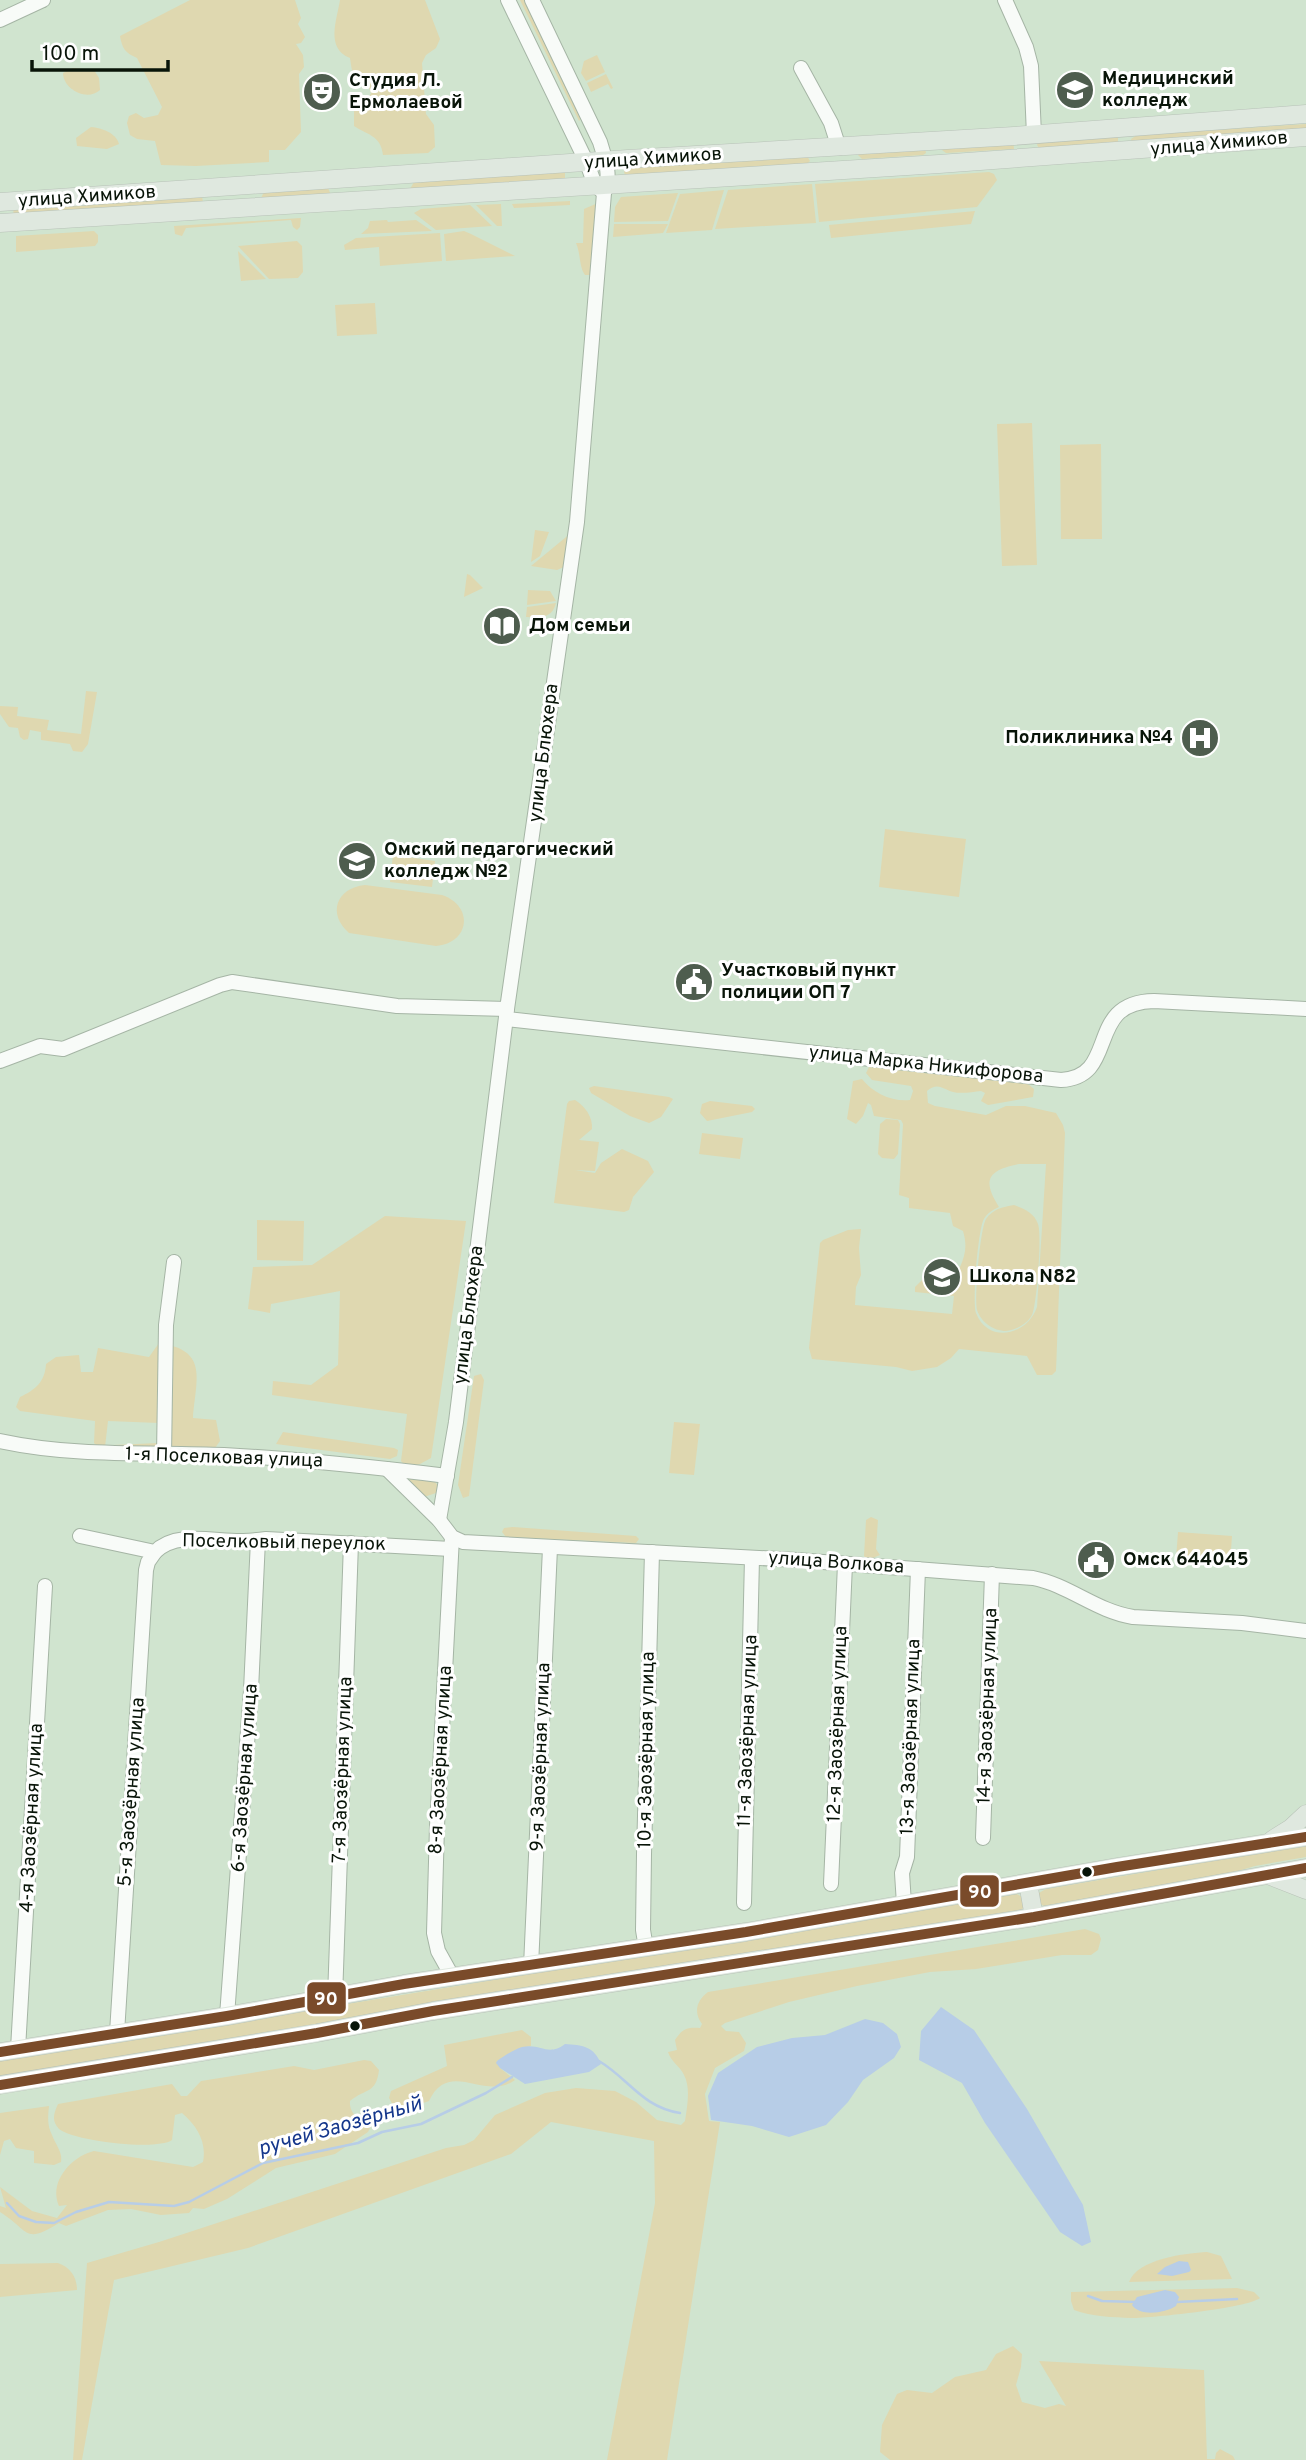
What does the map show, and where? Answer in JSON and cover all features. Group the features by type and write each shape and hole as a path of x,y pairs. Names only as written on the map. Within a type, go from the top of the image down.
{"main road":[{"name":"улица Химиков","path":"0,202 1034,135 1306,114"},
{"path":"1128,128 1129,150"},
{"path":"1034,135 1035,156"},
{"name":"улица Химиков","path":"0,223 602,187 1306,137"},
{"path":"937,141 939,164"},
{"path":"839,148 842,170"},
{"path":"390,176 391,199"},
{"path":"239,187 240,208"},
{"path":"1263,1845 1291,1828 1306,1814"},
{"path":"0,2052 227,2016 404,1984 646,1948 1306,1837"},
{"path":"0,2085 433,2011 1034,1917 1306,1868"},
{"path":"1268,1875 1306,1890"},
{"path":"1028,1883 1034,1917"}],"street":[{"path":"0,20 43,0"},
{"path":"508,0 587,163 602,187"},
{"name":"улица Блюхера","path":"439,1520 462,1379 507,1014 576,522 606,161 532,0"},
{"path":"1004,0 1026,47 1031,66 1034,135"},
{"path":"800,68 831,123 839,148"},
{"name":"улица Марка Никифорова","path":"0,1061 34,1047 63,1049 232,982 397,1006 507,1014 1061,1080 1075,1079 1091,1066 1098,1056 1110,1023 1117,1014 1133,1003 1154,1001 1306,1009"},
{"path":"164,1455 166,1325 174,1262"},
{"name":"1-я Поселковая улица","path":"0,1441 72,1451 221,1455 447,1476"},
{"path":"387,1469 439,1520 452,1543"},
{"name":"Поселковый переулок","path":"80,1536 155,1552 161,1545 187,1539 452,1543"},
{"name":"6-я Заозёрная улица","path":"227,2016 251,1690 258,1540"},
{"name":"7-я Заозёрная улица","path":"335,1997 351,1543"},
{"name":"улица Волкова","path":"452,1543 652,1552 992,1574 1045,1581 1117,1614 1133,1617 1242,1623 1306,1631"},
{"name":"8-я Заозёрная улица","path":"452,1543 437,1826 435,1933 438,1951 453,1978"},
{"name":"9-я Заозёрная улица","path":"531,1966 550,1548"},
{"name":"5-я Заозёрная улица","path":"117,2033 146,1570 155,1552"},
{"name":"10-я Заозёрная улица","path":"646,1948 643,1930 644,1854 652,1552"},
{"name":"11-я Заозёрная улица","path":"744,1903 752,1558"},
{"name":"12-я Заозёрная улица","path":"831,1884 845,1564"},
{"name":"13-я Заозёрная улица","path":"904,1904 902,1873 907,1857 918,1569"},
{"name":"14-я Заозёрная улица","path":"983,1838 992,1574"},
{"name":"4-я Заозёрная улица","path":"18,2049 45,1586"}],"shaded area":[{"path":"190,0 295,0 301,18 298,24 305,37 301,43 296,44 303,55 304,67 299,74 301,132 285,150 269,150 269,162 161,165 155,141 137,139 130,135 127,123 129,116 136,113 144,118 158,115 162,107 137,58 125,50 120,36"},
{"path":"340,0 425,0 440,39 436,48 426,55 422,63 426,114 434,125 435,147 428,153 383,155 382,148 373,136 354,126 354,108 368,99 371,93 368,85 354,75 350,58 337,48 334,33"},
{"path":"520,0 525,0 582,117 579,121"},
{"path":"597,55 605,72 586,81 581,73 584,61"},
{"path":"73,68 94,70 99,78 100,90 89,95 71,89 63,73"},
{"path":"606,74 613,88 608,84 591,92 587,83"},
{"path":"1306,124 1306,131 1132,142 1131,139 1137,135"},
{"path":"91,127 108,132 119,144 107,149 77,146 76,138"},
{"path":"1118,137 1118,142 1039,148 1037,145 1038,142"},
{"path":"1013,141 1014,149 946,153 942,150 943,147"},
{"path":"925,148 926,153 923,155 862,159 858,155 859,152"},
{"path":"807,156 810,161 807,164 625,175 624,172 627,168"},
{"path":"565,172 565,181 410,189 414,182"},
{"path":"989,172 994,174 997,180 977,207 819,222 815,184"},
{"path":"812,184 816,223 715,229 728,190"},
{"path":"328,188 331,195 261,198 264,192"},
{"path":"724,190 712,230 666,233 680,194"},
{"path":"678,193 668,221 614,222 615,207 621,197"},
{"path":"202,196 203,203 14,217 13,208"},
{"path":"570,201 570,205 514,208 512,204"},
{"path":"600,202 592,271 590,275 585,275 576,243 583,243 584,209"},
{"path":"501,204 502,226 497,226 476,205"},
{"path":"470,205 492,226 436,230 414,213 421,209"},
{"path":"975,211 971,224 831,238 829,225"},
{"path":"301,218 297,230 291,220 186,228 182,236 175,234 174,226"},
{"path":"416,220 432,231 361,234 368,228 370,221"},
{"path":"614,224 668,224 663,233 613,237"},
{"path":"94,231 98,235 95,246 16,252 16,236"},
{"path":"464,231 515,256 446,261 444,234"},
{"path":"440,233 442,261 380,266 379,247 345,250 344,245 356,238"},
{"path":"297,241 302,246 303,272 298,278 269,279 238,246"},
{"path":"238,251 266,279 241,281"},
{"path":"375,303 377,334 337,336 335,305"},
{"path":"1032,423 1037,565 1002,566 997,424"},
{"path":"1101,444 1102,539 1061,539 1060,445"},
{"path":"535,530 549,532 540,556 531,562"},
{"path":"571,533 564,567 557,570 531,566"},
{"path":"467,574 483,588 464,597"},
{"path":"528,590 550,591 556,601 527,605"},
{"path":"556,603 548,615 526,617 527,607"},
{"path":"86,691 97,692 88,744 82,752 73,751 70,744 41,740 41,732 30,730 28,739 24,740 20,737 18,728 9,727 0,714 0,706 18,707 17,716 49,720 47,730 81,734"},
{"path":"885,829 966,839 959,897 879,887"},
{"path":"393,855 435,861 432,887 390,882"},
{"path":"365,885 442,895 459,907 464,923 461,931 456,938 436,946 349,933 338,918 338,903 347,891"},
{"path":"869,1067 1028,1084 1034,1089 1033,1097 988,1105 981,1101 985,1093 981,1091 956,1093 934,1087 927,1091 928,1103 986,1115 1006,1106 1025,1106 1056,1113 1065,1133 1056,1371 1052,1375 1037,1375 1027,1356 959,1349 937,1367 912,1371 812,1359 809,1348 820,1243 823,1240 848,1230 861,1229 861,1275 856,1287 855,1305 952,1314 954,1296 915,1292 915,1287 925,1277 960,1267 965,1253 963,1231 953,1226 950,1213 909,1208 909,1198 899,1195 903,1124 901,1120 874,1116 868,1103 863,1116 856,1124 847,1119 853,1081 862,1079 883,1095 896,1100 910,1100 913,1091 911,1086 872,1080 866,1073","holes":["1046,1164 1037,1307 1025,1325 1016,1330 998,1332 982,1323 975,1306 981,1228 986,1216 999,1207 990,1189 991,1177 1009,1166"]},
{"path":"594,1086 673,1099 661,1117 649,1123 630,1116 591,1093 589,1088"},
{"path":"575,1100 588,1112 592,1125 592,1129 579,1140 599,1142 595,1171 575,1170 595,1173 601,1163 622,1149 648,1161 654,1172 633,1197 629,1210 624,1212 554,1203 567,1104"},
{"path":"710,1101 752,1106 755,1109 752,1112 707,1121 700,1113 702,1104"},
{"path":"886,1119 898,1120 900,1124 898,1154 894,1159 882,1158 878,1154 880,1124"},
{"path":"702,1133 743,1138 740,1159 699,1154"},
{"path":"1014,1205 1029,1212 1038,1224 1036,1297 1032,1315 1027,1321 1014,1329 1001,1331 985,1322 977,1310 977,1279 986,1219 998,1209"},
{"path":"385,1216 466,1221 431,1458 407,1468 401,1461 407,1414 272,1395 273,1381 311,1385 338,1365 340,1291 271,1304 270,1313 248,1309 253,1267 312,1265"},
{"path":"257,1220 304,1221 303,1261 257,1260"},
{"path":"159,1343 186,1352 193,1360 197,1379 193,1418 216,1420 220,1441 215,1448 111,1448 113,1445 159,1443 159,1423 108,1421 105,1447 98,1447 94,1443 95,1421 20,1411 16,1407 20,1397 41,1381 46,1364 56,1357 79,1355 81,1372 93,1372 98,1348 149,1357"},
{"path":"481,1374 484,1380 469,1496 463,1498 458,1485 474,1376"},
{"path":"674,1422 700,1424 694,1475 669,1473"},
{"path":"283,1432 394,1448 398,1450 397,1456 390,1459 276,1444"},
{"path":"410,1479 435,1482 438,1486 436,1493 424,1497 410,1483"},
{"path":"871,1517 878,1520 876,1549 880,1555 868,1560 864,1556 866,1520"},
{"path":"504,1528 636,1536 639,1539 636,1543 506,1537 502,1532"},
{"path":"1178,1532 1232,1536 1230,1564 1176,1559"},
{"path":"1306,1845 1306,1857 1231,1873 1044,1906 1040,1904 1037,1894 1046,1889"},
{"path":"1017,1894 1024,1898 1025,1906 1021,1910 0,2077 0,2061"},
{"path":"1085,1929 1099,1934 1101,1939 1098,1950 1091,1955 1062,1955 976,1969 930,1972 857,1986 789,2002 721,2026 726,2031 739,2032 746,2043 744,2051 715,2068 705,2094 709,2121 720,2122 667,2460 607,2460 655,2203 654,2141 551,2122 511,2154 248,2248 114,2280 82,2460 73,2460 87,2263 446,2148 464,2145 474,2140 495,2115 545,2093 576,2088 615,2091 636,2102 657,2120 681,2125 685,2121 688,2098 686,2080 668,2052 677,2050 675,2040 683,2031 700,2028 702,2024 698,2007 708,1992"},
{"path":"522,2030 531,2037 531,2046 521,2048 497,2061 500,2068 515,2080 492,2087 457,2081 447,2083 437,2089 429,2101 403,2110 394,2107 389,2098 391,2091 447,2066 444,2045"},
{"path":"371,2061 379,2070 378,2078 373,2087 350,2101 350,2106 356,2116 371,2126 368,2132 335,2154 276,2168 227,2199 204,2209 193,2208 189,2213 161,2215 131,2209 108,2210 66,2226 59,2223 48,2230 33,2234 23,2230 0,2212 0,2206 6,2208 0,2187 32,2211 57,2218 67,2205 59,2206 56,2197 59,2179 70,2164 94,2151 193,2167 203,2162 204,2148 200,2135 182,2113 175,2115 172,2140 150,2145 133,2145 97,2141 59,2129 54,2120 58,2104 172,2084 181,2096 187,2096 201,2081 294,2066 314,2070"},
{"path":"49,2106 49,2128 60,2151 61,2162 54,2165 34,2163 34,2151 16,2148 10,2139 4,2141 0,2155 0,2113"},
{"path":"1207,2252 1221,2256 1232,2279 1129,2282 1134,2274 1152,2263 1175,2256"},
{"path":"58,2263 72,2273 77,2290 0,2297 0,2264"},
{"path":"1237,2288 1254,2292 1260,2298 1219,2309 1132,2318 1081,2312 1074,2310 1071,2301 1071,2292"},
{"path":"1013,2346 1022,2354 1016,2385 1022,2402 1045,2408 1059,2404 1066,2406 1039,2361 1204,2370 1207,2459 1215,2459 1220,2449 1235,2460 890,2460 880,2452 882,2425 897,2394 907,2390 932,2393 955,2377 986,2370 996,2354"}],"water":[{"path":"941,2007 974,2030 1027,2109 1083,2205 1091,2242 1082,2246 1060,2232 985,2123 962,2083 919,2060 921,2031"},
{"path":"865,2019 883,2023 897,2034 901,2047 894,2058 863,2080 848,2102 826,2125 789,2137 752,2126 711,2120 708,2096 718,2073 757,2047 792,2038 825,2035"},
{"path":"565,2044 591,2050 601,2064 589,2072 525,2084 496,2063 522,2047 549,2050"},
{"path":"1179,2261 1188,2262 1191,2270 1172,2276 1157,2274 1165,2267"},
{"path":"1165,2290 1175,2292 1179,2297 1176,2306 1153,2313 1141,2311 1132,2305 1137,2297"}],"waterway":[{"name":"ручей Заозёрный","path":"599,2061 646,2099 667,2110 680,2113"},
{"name":"ручей Заозёрный","path":"7,2203 19,2216 36,2222 54,2223 76,2212 109,2202 174,2206 189,2202 263,2163 358,2143 382,2132 421,2124 486,2093 512,2077"},
{"name":"ручей Заозёрный","path":"1088,2296 1102,2301 1136,2302"},
{"name":"ручей Заозёрный","path":"1177,2302 1237,2299"}],"transit line":[{"name":"90","path":"0,2052 227,2016 404,1984 746,1932 1306,1837"},
{"name":"90","path":"0,2085 317,2033 433,2011 1034,1917 1306,1868"}],"place":[{"name":"Медицинский колледж","path":"1075,90"},
{"name":"Студия Л. Ермолаевой","path":"322,92"},
{"name":"Дом семьи","path":"502,626"},
{"name":"Поликлиника №4","path":"1200,738"},
{"name":"Омский педагогический колледж №2","path":"357,861"},
{"name":"Участковый пункт полиции ОП 7","path":"694,982"},
{"name":"Школа N82","path":"942,1277"},
{"name":"Омск 644045","path":"1096,1560"}]}
